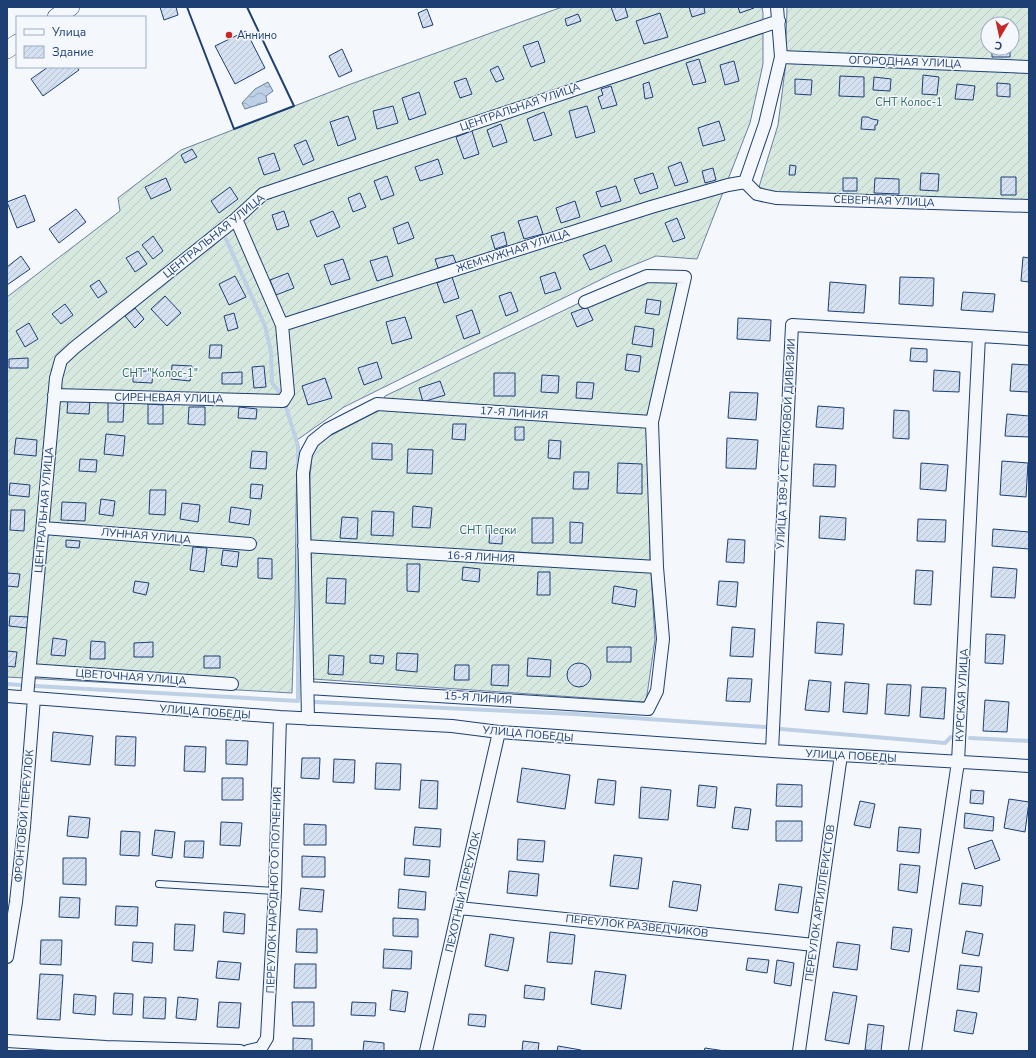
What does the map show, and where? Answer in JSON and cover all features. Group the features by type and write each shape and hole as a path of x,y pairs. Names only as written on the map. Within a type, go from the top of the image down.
{"main road":[{"path":"58,16 71,7"},
{"path":"7,50 16,44"}],"street":[{"path":"745,182 765,124 781,57 777,7"},
{"name":"ЦЕНТРАЛЬНАЯ УЛИЦА","path":"30,698 30,670 56,378 61,360 74,348 236,219 263,194 779,21"},
{"name":"ОГОРОДНАЯ УЛИЦА","path":"781,57 1029,67"},
{"name":"СЕВЕРНАЯ УЛИЦА","path":"745,182 757,194 776,198 1029,206"},
{"name":"ЖЕМЧУЖНАЯ УЛИЦА","path":"282,325 651,208 728,185 745,182"},
{"path":"236,219 282,325"},
{"path":"585,302 647,276 685,277 652,422 657,567"},
{"name":"СИРЕНЕВАЯ УЛИЦА","path":"54,395 283,401 288,393 282,325"},
{"name":"УЛИЦА 189-Й СТРЕЛКОВОЙ ДИВИЗИИ","path":"772,751 792,325 1029,339"},
{"name":"КУРСКАЯ УЛИЦА","path":"915,1051 958,762 979,336"},
{"name":"17-Я ЛИНИЯ","path":"304,546 303,473 306,454 313,441 328,429 377,404 652,422"},
{"name":"ЛУННАЯ УЛИЦА","path":"43,528 250,544"},
{"path":"304,546 308,719"},
{"name":"16-Я ЛИНИЯ","path":"304,546 657,567"},
{"name":"15-Я ЛИНИЯ","path":"308,688 648,709 657,691 663,639 657,567"},
{"name":"ЦВЕТОЧНАЯ УЛИЦА","path":"30,670 232,684"},
{"name":"УЛИЦА ПОБЕДЫ","path":"7,696 308,719 452,726 500,732 772,751 1029,766"},
{"name":"ФРОНТОВОЙ ПЕРЕУЛОК","path":"7,957 16,902 24,827 30,698"},
{"name":"ПЕРЕУЛОК НАРОДНОГО ОПОЛЧЕНИЯ","path":"248,1051 261,1048 267,1038 275,891 280,717"},
{"name":"ПЕХОТНЫЙ ПЕРЕУЛОК","path":"426,1051 500,732"},
{"name":"ПЕРЕУЛОК АРТИЛЛЕРИСТОВ","path":"799,1051 841,755"},
{"name":"ПЕРЕУЛОК РАЗВЕДЧИКОВ","path":"459,908 814,945"},
{"path":"7,1040 106,1047 240,1051"}],"lane":[{"path":"159,884 275,891"}],"green space":[{"name":"СНТ \"Колос-1\"","path":"562,7 762,7 763,64 750,123 697,259 656,256 612,274 344,407 297,440 295,604 292,693 7,677 7,297 120,211 118,198 181,150 351,84"},
{"name":"СНТ Колос-1","path":"787,7 1029,7 1029,201 773,193 759,187 778,125 785,70"},
{"name":"СНТ Пески","path":"648,270 682,271 650,414 650,556 655,640 646,702 313,679 310,476 312,456 320,441 378,411 385,396"}],"water":[{"path":"268,82 273,91 266,96 267,102 245,109 242,103 255,89"}],"building":[{"path":"160,7 176,7 178,15 164,20"},
{"path":"611,7 625,7 628,17 616,21"},
{"path":"689,7 704,7 705,13 692,17"},
{"path":"738,7 754,7 754,8 740,13"},
{"path":"427,9 433,25 423,28 418,13"},
{"path":"660,13 668,37 644,44 636,21"},
{"path":"578,14 581,21 567,26 565,19"},
{"path":"246,31 265,68 235,84 215,46"},
{"path":"538,41 545,62 531,67 523,46"},
{"path":"342,49 352,71 339,77 329,56"},
{"path":"992,56 1010,56 1010,57"},
{"path":"699,59 706,82 693,85 686,63"},
{"path":"734,61 739,81 725,85 720,65"},
{"path":"498,66 504,79 496,82 490,70"},
{"path":"47,68 78,68 79,70 43,96 31,79"},
{"path":"923,75 939,77 937,95 922,94"},
{"path":"840,76 864,77 864,97 839,96"},
{"path":"874,77 891,79 890,91 873,90"},
{"path":"466,78 472,94 460,98 454,82"},
{"path":"795,79 812,80 811,95 795,94"},
{"path":"649,82 653,97 645,99 643,84"},
{"path":"997,83 1010,84 1010,97 997,96"},
{"path":"957,84 975,86 973,100 955,99"},
{"path":"611,86 617,105 602,109 598,97 603,95 601,89"},
{"path":"419,92 426,114 409,120 402,98"},
{"path":"393,106 398,123 377,129 373,111"},
{"path":"587,106 595,132 576,138 569,111"},
{"path":"544,112 552,135 534,141 527,119"},
{"path":"348,116 356,139 338,146 330,122"},
{"path":"862,117 878,120 877,125 875,125 875,130 861,129"},
{"path":"719,121 725,140 703,146 698,128"},
{"path":"501,124 507,142 493,147 487,130"},
{"path":"472,131 479,154 464,159 456,137"},
{"path":"306,140 314,160 303,165 294,145"},
{"path":"192,149 197,157 185,163 181,155"},
{"path":"274,153 280,170 264,175 258,158"},
{"path":"438,159 443,174 420,181 415,167"},
{"path":"681,162 688,182 675,186 668,167"},
{"path":"790,165 796,166 795,175 789,175"},
{"path":"713,168 716,180 705,183 702,171"},
{"path":"653,173 658,188 640,194 634,179"},
{"path":"921,173 939,174 938,191 920,190"},
{"path":"387,176 394,195 381,200 374,181"},
{"path":"1001,177 1016,177 1016,195 1001,195"},
{"path":"166,178 171,190 151,199 145,187"},
{"path":"843,178 857,178 857,191 843,191"},
{"path":"875,178 899,179 899,194 874,193"},
{"path":"616,186 621,201 601,207 596,192"},
{"path":"230,187 238,199 219,213 211,201"},
{"path":"360,193 366,207 353,212 348,198"},
{"path":"25,195 35,221 17,228 7,202"},
{"path":"575,201 580,217 561,223 556,208"},
{"path":"76,209 86,222 59,243 49,229"},
{"path":"284,211 289,226 277,230 272,215"},
{"path":"333,211 340,227 317,237 310,221"},
{"path":"537,216 543,234 524,239 518,221"},
{"path":"677,218 685,238 673,242 665,223"},
{"path":"408,222 414,238 398,244 393,228"},
{"path":"504,232 507,245 495,249 491,236"},
{"path":"153,236 163,251 153,259 142,245"},
{"path":"605,245 612,261 590,270 583,255"},
{"path":"138,251 147,264 135,272 126,258"},
{"path":"453,255 456,263 438,268 435,259"},
{"path":"21,256 30,269 7,285 7,267"},
{"path":"387,256 393,276 377,281 370,261"},
{"path":"1023,257 1029,258 1029,282 1021,281"},
{"path":"343,259 350,279 331,285 324,265"},
{"path":"555,272 561,289 545,294 540,277"},
{"path":"288,273 294,288 276,295 270,280"},
{"path":"235,276 246,297 229,305 219,284"},
{"path":"452,277 459,298 444,303 437,283"},
{"path":"900,277 934,278 933,306 899,304"},
{"path":"99,280 107,292 98,298 90,286"},
{"path":"830,282 866,285 864,313 828,311"},
{"path":"511,292 518,311 506,316 499,296"},
{"path":"963,292 995,294 993,312 961,310"},
{"path":"165,296 181,313 167,326 151,309"},
{"path":"647,299 661,301 659,315 645,313"},
{"path":"65,304 73,315 61,324 52,314"},
{"path":"587,307 593,320 577,327 571,313"},
{"path":"135,308 144,319 135,328 125,316"},
{"path":"472,310 480,333 464,339 456,316"},
{"path":"234,313 238,328 228,331 224,316"},
{"path":"405,317 412,338 392,344 386,322"},
{"path":"738,318 771,320 770,341 737,339"},
{"path":"29,323 38,339 25,347 16,331"},
{"path":"635,326 654,329 652,347 632,344"},
{"path":"210,345 222,345 221,358 209,358"},
{"path":"911,348 927,349 927,362 910,361"},
{"path":"627,354 641,356 639,372 625,370"},
{"path":"28,358 28,368 9,368 9,359"},
{"path":"377,362 382,378 364,385 358,368"},
{"path":"1012,364 1029,365 1029,392 1010,391"},
{"path":"172,365 192,366 190,381 171,379"},
{"path":"264,366 266,387 254,388 252,367"},
{"path":"934,370 960,372 959,392 933,391"},
{"path":"133,371 153,371 152,383 133,382"},
{"path":"242,372 242,384 222,384 222,373"},
{"path":"494,373 515,373 515,396 494,396"},
{"path":"542,375 559,376 558,393 541,392"},
{"path":"325,378 332,398 308,405 302,386"},
{"path":"440,381 445,395 423,402 419,388"},
{"path":"577,382 594,383 592,399 576,398"},
{"path":"730,392 758,393 756,420 728,418"},
{"path":"68,399 90,400 89,414 67,413"},
{"path":"108,402 124,403 123,422 108,422"},
{"path":"148,404 163,405 163,424 148,424"},
{"path":"818,406 844,408 843,429 816,427"},
{"path":"189,407 205,407 205,425 188,424"},
{"path":"239,407 257,409 256,419 238,418"},
{"path":"894,410 909,411 909,439 893,438"},
{"path":"1007,414 1029,416 1029,437 1005,436"},
{"path":"453,424 466,424 465,440 452,439"},
{"path":"515,427 524,427 524,440 515,440"},
{"path":"106,434 125,436 123,456 104,454"},
{"path":"16,438 37,440 36,456 14,454"},
{"path":"727,438 758,440 756,469 726,468"},
{"path":"549,440 561,441 560,459 548,458"},
{"path":"372,443 392,444 392,460 372,459"},
{"path":"408,449 433,450 432,474 407,473"},
{"path":"252,451 267,452 266,469 250,468"},
{"path":"80,459 97,460 96,472 79,471"},
{"path":"1002,461 1028,463 1026,497 1000,495"},
{"path":"618,463 642,464 642,494 617,493"},
{"path":"921,463 948,465 946,491 920,489"},
{"path":"814,464 836,465 835,487 813,486"},
{"path":"574,472 589,472 588,489 573,489"},
{"path":"10,483 30,485 29,497 9,495"},
{"path":"251,484 263,485 261,499 250,498"},
{"path":"150,490 166,490 165,515 149,514"},
{"path":"101,499 115,501 113,516 99,514"},
{"path":"62,502 86,503 85,521 61,520"},
{"path":"182,503 200,505 198,522 180,519"},
{"path":"413,506 432,508 430,528 412,527"},
{"path":"231,507 251,510 249,525 229,522"},
{"path":"11,510 25,510 24,531 10,530"},
{"path":"372,511 394,512 393,536 371,535"},
{"path":"820,516 846,518 845,540 819,538"},
{"path":"342,517 358,518 357,539 340,538"},
{"path":"532,518 553,518 553,543 532,543"},
{"path":"918,519 946,520 945,542 917,541"},
{"path":"570,522 583,523 582,543 570,543"},
{"path":"490,528 503,529 502,544 489,543"},
{"path":"993,529 1029,532 1029,549 992,546"},
{"path":"728,539 745,540 744,563 726,562"},
{"path":"66,540 80,541 79,548 66,547"},
{"path":"193,547 207,548 204,572 190,570"},
{"path":"223,550 239,552 237,567 221,565"},
{"path":"258,558 272,559 272,579 258,578"},
{"path":"407,564 420,564 419,592 407,591"},
{"path":"463,567 480,569 479,582 462,580"},
{"path":"993,567 1017,569 1015,598 991,597"},
{"path":"916,570 933,571 931,605 914,604"},
{"path":"538,572 550,572 550,595 537,595"},
{"path":"7,573 20,574 18,587 7,586"},
{"path":"327,578 346,579 345,604 326,603"},
{"path":"135,581 149,583 146,595 133,592"},
{"path":"719,581 738,582 736,607 717,605"},
{"path":"614,586 637,590 635,607 612,603"},
{"path":"10,616 28,617 27,628 9,626"},
{"path":"817,622 844,624 842,655 815,653"},
{"path":"732,627 755,629 753,657 730,656"},
{"path":"986,634 1005,635 1003,664 985,663"},
{"path":"53,638 67,640 65,656 51,655"},
{"path":"91,641 105,642 105,659 90,659"},
{"path":"153,642 153,657 134,657 134,643"},
{"path":"607,647 631,647 631,662 607,662"},
{"path":"7,651 17,652 15,667 7,666"},
{"path":"397,653 418,654 417,672 396,670"},
{"path":"329,655 344,656 343,675 328,674"},
{"path":"370,655 384,656 383,664 370,663"},
{"path":"204,656 220,656 220,668 204,668"},
{"path":"528,658 551,660 550,677 527,676"},
{"path":"579,663 584,664 590,670 590,680 584,686 579,687 574,686 568,680 567,675 568,670 574,664"},
{"path":"455,665 469,665 469,680 454,680"},
{"path":"492,665 509,665 508,686 491,685"},
{"path":"728,678 752,679 750,702 726,701"},
{"path":"809,680 831,682 829,712 805,710"},
{"path":"845,682 869,684 867,714 843,712"},
{"path":"887,684 911,685 909,716 885,714"},
{"path":"922,687 946,688 944,719 920,717"},
{"path":"985,700 1009,702 1007,732 983,731"},
{"path":"53,732 93,736 90,765 51,761"},
{"path":"116,736 136,737 135,766 115,765"},
{"path":"226,740 248,741 247,765 226,764"},
{"path":"185,746 206,747 205,772 184,771"},
{"path":"302,758 320,758 319,779 301,778"},
{"path":"334,759 355,760 354,783 333,782"},
{"path":"376,763 401,764 400,790 375,789"},
{"path":"522,768 570,775 565,809 517,802"},
{"path":"222,778 243,778 243,800 222,800"},
{"path":"598,779 616,781 614,805 595,803"},
{"path":"421,780 438,781 437,809 419,808"},
{"path":"777,784 802,785 802,807 776,806"},
{"path":"699,785 717,787 715,808 697,806"},
{"path":"641,787 671,790 668,820 639,818"},
{"path":"971,790 984,791 983,804 970,803"},
{"path":"1009,799 1029,802 1025,832 1004,828"},
{"path":"860,801 875,804 870,828 854,825"},
{"path":"735,807 751,809 748,830 732,828"},
{"path":"965,813 994,817 993,831 964,828"},
{"path":"69,816 90,818 88,838 67,836"},
{"path":"776,821 802,821 802,841 776,841"},
{"path":"221,822 242,823 240,846 220,845"},
{"path":"304,824 326,825 326,845 304,845"},
{"path":"415,827 441,829 440,847 413,845"},
{"path":"899,827 921,829 919,853 897,851"},
{"path":"155,830 175,832 172,858 152,855"},
{"path":"121,831 140,832 139,856 120,855"},
{"path":"518,839 545,841 543,862 517,860"},
{"path":"992,840 1000,860 975,869 968,848"},
{"path":"185,841 204,841 203,858 184,857"},
{"path":"614,855 642,858 638,889 610,886"},
{"path":"302,856 325,857 325,877 302,877"},
{"path":"63,858 86,858 86,885 63,884"},
{"path":"405,858 430,860 429,877 404,875"},
{"path":"900,864 920,866 917,893 898,890"},
{"path":"509,871 539,874 537,896 507,893"},
{"path":"673,881 701,885 697,911 669,907"},
{"path":"962,883 983,886 981,906 959,904"},
{"path":"779,884 802,887 798,913 775,910"},
{"path":"301,888 324,890 322,912 299,910"},
{"path":"399,889 426,892 425,910 398,908"},
{"path":"60,897 80,898 79,918 59,917"},
{"path":"116,906 138,907 137,926 115,925"},
{"path":"224,912 245,914 244,934 223,932"},
{"path":"393,918 418,919 418,937 393,936"},
{"path":"175,924 195,925 193,951 174,950"},
{"path":"893,927 912,929 909,952 891,949"},
{"path":"297,929 317,929 317,953 296,952"},
{"path":"966,931 983,934 979,956 962,953"},
{"path":"550,932 575,935 572,964 547,962"},
{"path":"490,934 514,938 508,971 485,966"},
{"path":"41,940 62,940 61,965 40,964"},
{"path":"133,942 153,943 152,963 132,961"},
{"path":"837,942 860,945 857,970 833,967"},
{"path":"384,949 412,951 411,969 383,968"},
{"path":"748,958 769,960 767,973 746,970"},
{"path":"777,960 794,963 791,986 774,983"},
{"path":"218,961 241,963 239,980 216,978"},
{"path":"295,964 316,964 316,988 294,988"},
{"path":"960,965 982,967 979,992 957,989"},
{"path":"595,971 626,975 621,1009 591,1004"},
{"path":"40,974 63,975 60,1020 37,1019"},
{"path":"525,985 545,988 544,1000 524,998"},
{"path":"392,990 408,992 405,1012 390,1010"},
{"path":"833,992 857,996 849,1044 825,1040"},
{"path":"114,993 133,994 132,1015 113,1014"},
{"path":"74,994 96,996 95,1015 73,1013"},
{"path":"144,997 166,998 165,1019 143,1018"},
{"path":"178,997 198,999 196,1020 176,1018"},
{"path":"219,1002 241,1003 239,1028 217,1027"},
{"path":"292,1002 314,1002 314,1026 293,1026"},
{"path":"352,1002 376,1003 375,1016 351,1015"},
{"path":"957,1010 977,1013 973,1034 954,1031"},
{"path":"469,1014 486,1015 485,1027 468,1025"},
{"path":"868,1024 884,1026 881,1051 865,1050"},
{"path":"293,1038 312,1039 312,1051 293,1051"},
{"path":"364,1041 384,1043 384,1051 363,1051"},
{"path":"523,1041 539,1043 538,1051 522,1051"},
{"path":"558,1046 581,1050 581,1051 557,1051"},
{"path":"705,1048 725,1051 704,1051"}],"waterway":[{"path":"226,239 265,326 271,352 272,383 281,394"},
{"path":"285,404 298,446 298,470"},
{"path":"35,686 298,701 298,523"},
{"path":"7,684 20,685"},
{"path":"315,702 576,714 765,727"},
{"path":"781,729 945,743 951,737"},
{"path":"970,738 1029,741"}],"wall":[{"path":"187,7 234,129 294,106 247,7"}],"place":[{"name":"Аннино","path":"229,35"}]}
